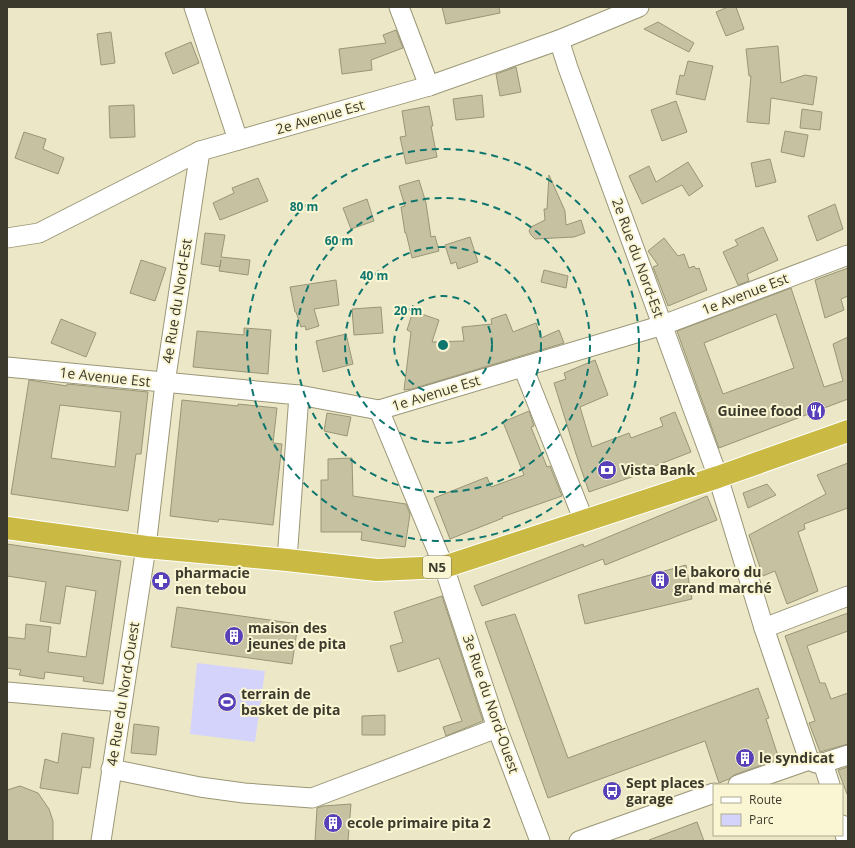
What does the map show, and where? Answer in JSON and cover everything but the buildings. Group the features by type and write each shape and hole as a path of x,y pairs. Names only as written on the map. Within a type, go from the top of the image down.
{"highway":[{"name":"N5","path":"7,528 146,547 377,570 444,567 718,477 848,431"}],"street":[{"path":"194,7 238,140"},
{"path":"399,7 428,86"},
{"name":"2e Avenue Est","path":"7,238 39,233 200,151 428,86 559,40 639,7"},
{"name":"2e Rue du Nord-Est","path":"559,40 718,477 764,628 816,761 829,784"},
{"name":"4e Rue du Nord-Est","path":"146,547 165,383 200,151"},
{"name":"1e Avenue Est","path":"7,367 299,395 379,410 663,325 848,255"},
{"path":"523,367 584,521"},
{"path":"287,560 299,395"},
{"name":"3e Rue du Nord-Ouest","path":"379,410 444,567 497,728 540,841"},
{"name":"4e Rue du Nord-Ouest","path":"101,841 146,547"},
{"path":"764,628 848,596"},
{"path":"7,692 122,702"},
{"path":"112,768 200,787 244,793 312,798 497,728"},
{"path":"741,784 816,761 848,756"},
{"path":"579,841 713,793"},
{"path":"843,828 847,841"}],"green space":[{"name":"terrain de basket de pita","path":"197,663 265,671 255,742 190,734"}],"place":[{"name":"Guinee food","path":"816,411"},
{"name":"Vista Bank","path":"607,470"},
{"name":"le bakoro du grand marché","path":"660,580"},
{"name":"pharmacie nen tebou","path":"161,581"},
{"name":"maison des jeunes de pita","path":"234,636"},
{"name":"terrain de basket de pita","path":"227,702"},
{"name":"le syndicat","path":"745,758"},
{"name":"Sept places garage","path":"612,791"},
{"name":"ecole primaire pita 2","path":"333,823"}]}
